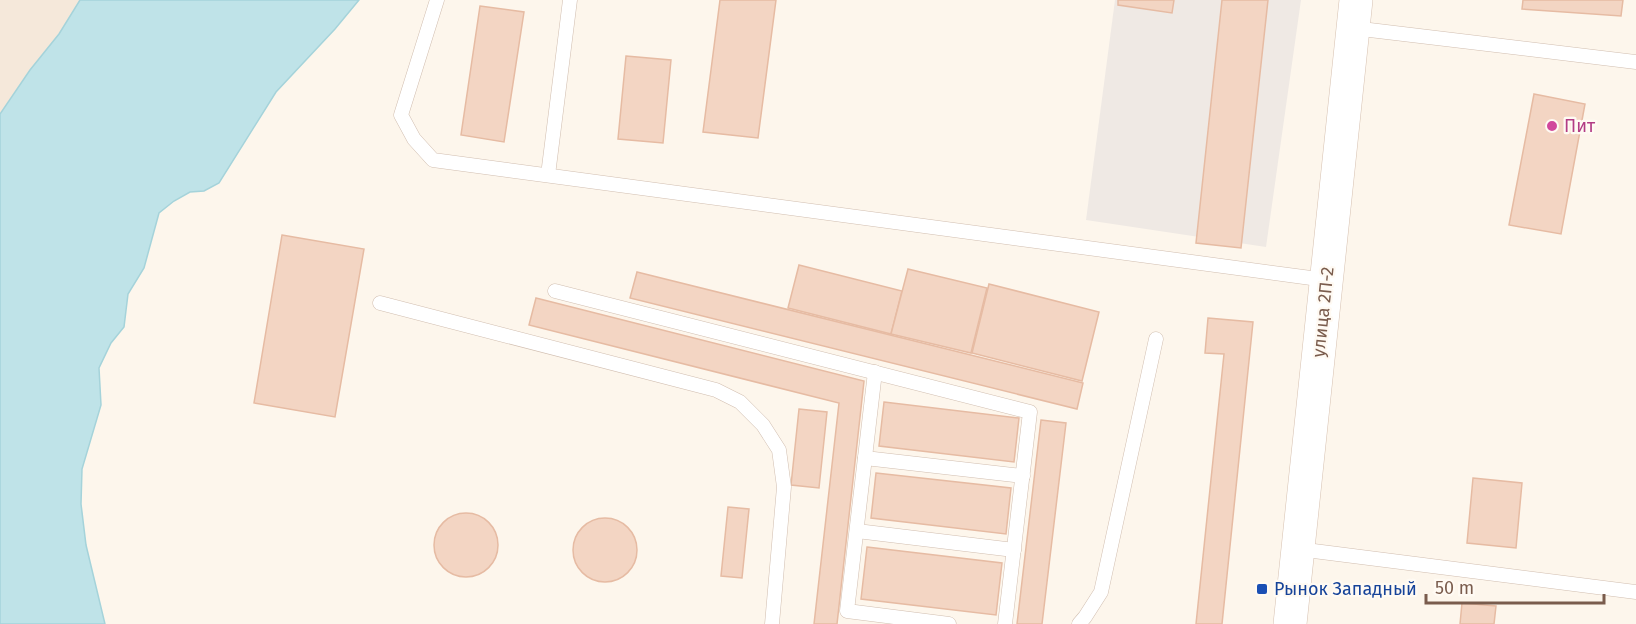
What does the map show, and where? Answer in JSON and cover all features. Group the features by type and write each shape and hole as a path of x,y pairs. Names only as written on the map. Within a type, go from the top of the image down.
{"main road":[{"name":"улица 2П-2","path":"1290,624 1355,14"}],"lane":[{"path":"437,0 401,115 414,139 433,160 1326,280"},
{"path":"548,176 570,0"},
{"path":"1355,14 1636,62"},
{"path":"555,291 1030,412 1005,624"},
{"path":"380,303 716,390 740,402 763,425 779,450 784,488 772,624"},
{"path":"1079,624 1101,592 1156,339"},
{"path":"875,372 847,611 949,624"},
{"path":"865,458 1023,477"},
{"path":"857,531 1014,550"},
{"path":"1298,549 1636,592"}],"shaded area":[{"path":"0,0 80,0 59,34 30,70 0,114"},
{"path":"1115,0 1301,0 1266,247 1086,220"}],"water":[{"path":"80,0 359,0 276,92 219,183 204,191 190,192 159,213 144,268 128,294 124,327 111,343 99,368 101,405 82,469 81,504 86,545 105,624 0,624 0,114 30,70 59,34"}],"building":[{"path":"720,0 776,0 758,138 703,132"},
{"path":"1118,0 1174,0 1172,13 1118,5"},
{"path":"1222,0 1268,0 1241,248 1196,243"},
{"path":"1523,0 1623,0 1621,16 1522,9"},
{"path":"480,6 524,12 504,142 461,135"},
{"path":"626,56 671,60 663,143 618,139"},
{"path":"1534,94 1585,104 1561,234 1509,225"},
{"path":"282,235 364,249 335,417 254,403"},
{"path":"799,265 902,291 891,334 788,308"},
{"path":"908,269 987,288 971,353 891,334"},
{"path":"637,272 1083,383 1077,409 630,298"},
{"path":"989,284 1099,312 1082,381 972,353"},
{"path":"536,298 864,381 837,624 814,624 839,403 529,325"},
{"path":"1208,318 1253,322 1222,624 1196,624 1224,354 1205,353"},
{"path":"884,402 1019,418 1014,462 879,446"},
{"path":"799,409 827,412 819,488 791,485"},
{"path":"1041,420 1066,423 1042,624 1017,624"},
{"path":"876,473 1011,488 1006,534 871,518"},
{"path":"1473,478 1522,483 1516,548 1467,543"},
{"path":"728,507 749,509 742,578 721,576"},
{"path":"460,513 472,513 489,522 496,533 498,545 496,557 489,568 472,577 460,577 448,572 439,563 434,551 434,539 439,527 448,518"},
{"path":"599,518 611,518 628,527 635,538 637,550 635,562 628,573 611,582 599,582 587,577 578,568 573,556 573,544 578,532 587,523"},
{"path":"867,547 1002,563 996,615 861,599"},
{"path":"1462,603 1496,606 1494,624 1460,624"}],"place":[{"name":"Пит","path":"1552,126"},
{"name":"Рынок Западный","path":"1262,589"}]}
